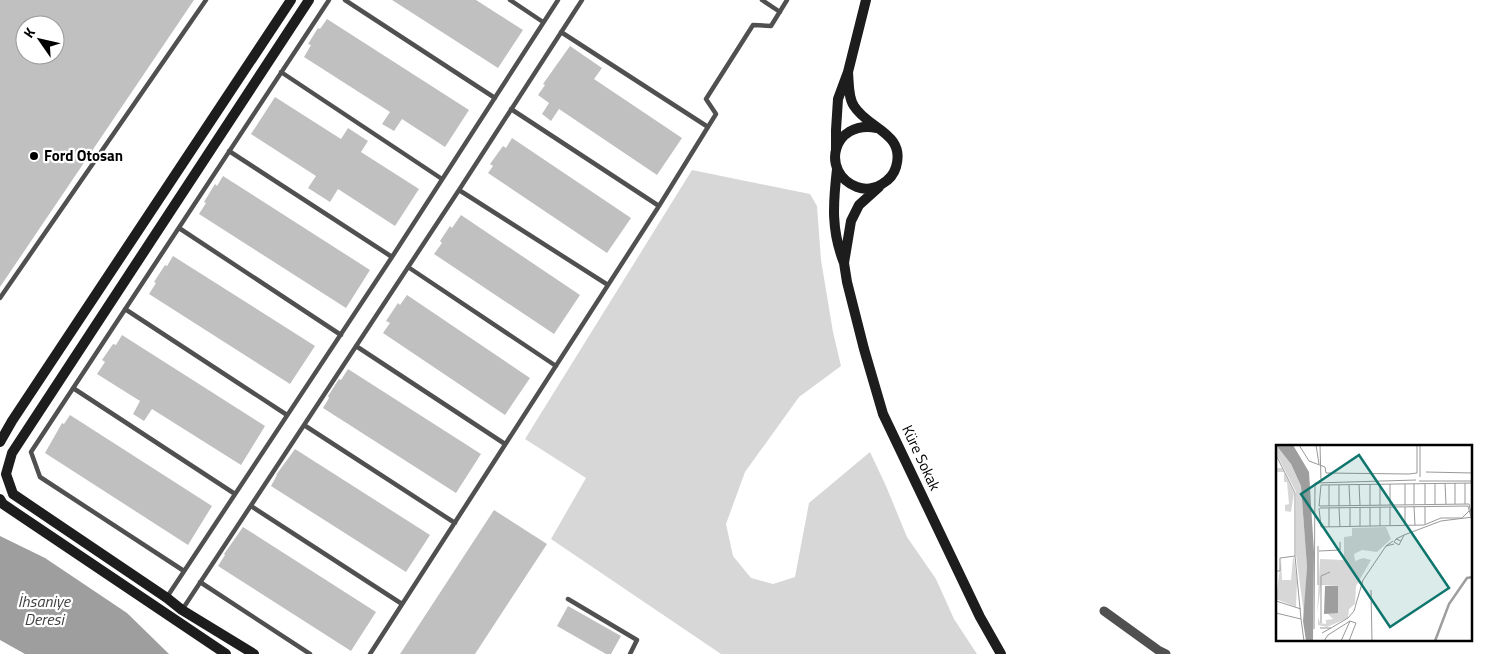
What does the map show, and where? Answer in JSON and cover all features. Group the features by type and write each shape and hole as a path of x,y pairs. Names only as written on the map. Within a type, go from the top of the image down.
{"main road":[{"path":"0,442 12,421 291,0"},
{"path":"254,654 182,610 13,494 6,474 12,453 309,0"},
{"path":"844,264 837,246 833,206 837,170 835,160 838,100 848,72 866,0"},
{"path":"844,264 851,221 858,205 889,179 898,160 897,150 893,141 886,133 865,120 852,105 848,72"},
{"path":"836,149 840,140 847,132 857,127 877,128"},
{"path":"837,170 851,185 860,188 871,188 880,185"},
{"name":"Küre Sokak","path":"844,264 846,282 884,414 980,617 1001,654"},
{"path":"0,500 2,504 226,654"}],"street":[{"path":"1104,611 1166,654"}],"lane":[{"path":"0,298 206,0"},
{"path":"184,571 40,477 31,452 329,0"},
{"path":"345,0 495,98"},
{"path":"510,0 544,22"},
{"path":"166,598 341,335 558,0"},
{"path":"182,610 582,0"},
{"path":"762,0 780,12"},
{"path":"370,654 659,206 716,114 706,99 753,25 771,26 787,0"},
{"path":"561,32 708,127"},
{"path":"281,72 442,179"},
{"path":"511,109 659,206"},
{"path":"229,151 392,257"},
{"path":"459,190 608,285"},
{"path":"178,228 341,335"},
{"path":"408,267 556,366"},
{"path":"125,309 287,415"},
{"path":"356,346 505,444"},
{"path":"73,388 235,494"},
{"path":"304,425 454,523"},
{"path":"251,506 402,604"},
{"path":"200,582 310,654"},
{"path":"568,599 637,640 630,654"}],"shaded area":[{"path":"692,170 810,194 817,206 821,260 833,332 841,366 799,397 745,472 726,524 733,556 751,578 773,584 795,577 809,503 870,452 907,537 936,579 954,619 977,654 721,654 551,539 586,478 525,439"}],"water":[{"name":"İhsaniye Deresi","path":"0,536 45,558 127,613 169,654 25,654 0,640"}],"building":[{"name":"Ford Otosan","path":"0,0 194,0 0,287"},
{"path":"392,0 476,0 523,30 498,68"},
{"path":"327,19 469,110 445,147 402,119 394,131 382,124 390,112 304,57 311,45 308,44 318,28 320,29"},
{"path":"570,46 602,68 594,79 682,138 657,175 559,109 551,121 542,114 549,103 538,95 545,85 543,84"},
{"path":"275,97 341,139 348,128 368,141 361,152 419,189 395,226 338,189 330,202 308,188 316,176 251,134"},
{"path":"512,138 631,218 607,253 488,173 493,166 490,164 503,146 506,148"},
{"path":"223,176 370,270 346,308 199,214 215,184 217,186"},
{"path":"461,215 580,295 554,334 434,254 450,226 452,228"},
{"path":"173,256 315,346 290,384 149,294 156,283 154,282"},
{"path":"407,295 530,378 505,415 383,333 390,323 386,321 398,303 400,305"},
{"path":"122,335 265,426 241,465 152,409 144,421 133,414 140,401 97,374 105,362 102,360 113,344 116,345"},
{"path":"348,369 481,454 456,493 323,408 329,398 328,396"},
{"path":"70,415 212,506 188,545 45,453 62,423 64,424"},
{"path":"295,449 430,535 406,572 271,486 276,475"},
{"path":"494,510 547,544 475,654 400,654"},
{"path":"243,527 376,612 351,651 218,566"},
{"path":"568,606 621,636 611,654 606,654 557,626"}],"place":[{"name":"Ford Otosan","path":"34,156"}]}
